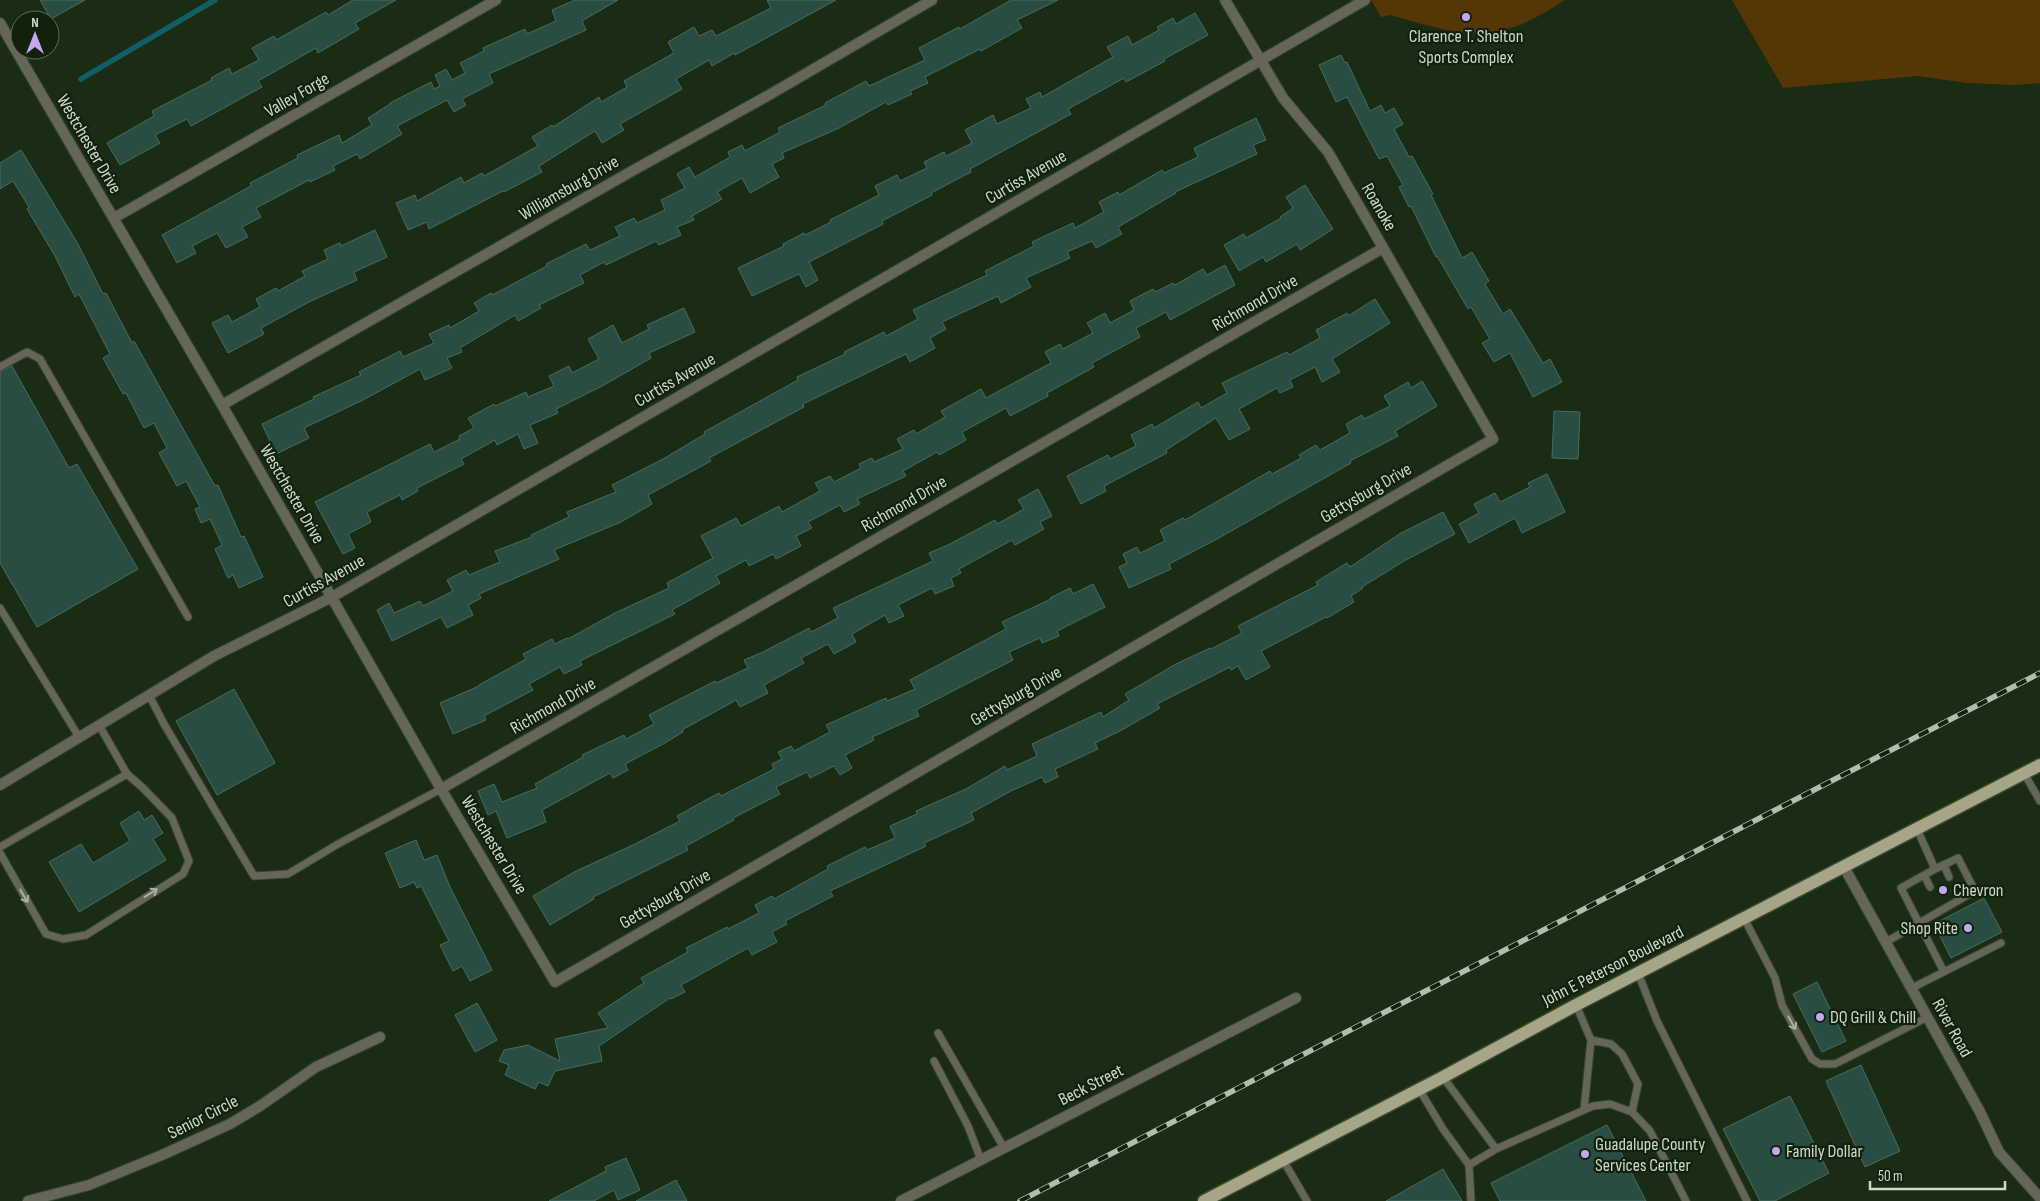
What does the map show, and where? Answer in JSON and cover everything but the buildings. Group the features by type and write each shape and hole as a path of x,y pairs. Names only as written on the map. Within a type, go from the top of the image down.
{"main road":[{"name":"John E Peterson Boulevard","path":"1204,1201 1443,1077 1576,1005 2040,765"}],"street":[{"name":"Valley Forge","path":"114,218 496,0"},
{"name":"Williamsburg Drive","path":"222,405 769,95 932,0"},
{"name":"Roanoke","path":"1225,0 1283,98 1328,152 1492,439"},
{"name":"Curtiss Avenue","path":"0,785 214,656 332,597 1365,0"},
{"name":"Westchester Drive","path":"0,23 222,405 441,789 555,982"},
{"name":"Richmond Drive","path":"441,789 1383,248"},
{"name":"Gettysburg Drive","path":"555,982 1492,439"},
{"name":"River Road","path":"1844,867 1980,1112 1999,1152 2040,1198"},
{"name":"Beck Street","path":"901,1201 1296,998"},
{"name":"Senior Circle","path":"28,1201 89,1185 230,1124 260,1106 316,1066 380,1037"}],"lane":[{"path":"0,367 27,352 40,359 188,617"},
{"path":"0,608 79,737"},
{"path":"149,695 164,724 254,876 288,874 338,844 441,789"},
{"path":"0,853 46,934 63,939 86,935 182,874 189,861 172,818 127,774 99,725"},
{"path":"2024,773 2040,801"},
{"path":"0,847 127,774"},
{"path":"1917,829 1935,869"},
{"path":"1886,942 1918,923 1975,891 1958,858 1901,888 1918,923 1944,972"},
{"path":"1944,865 1949,877"},
{"path":"1924,875 1930,887"},
{"path":"1956,892 1960,900"},
{"path":"1936,902 1940,911"},
{"path":"1744,918 1775,978 1782,1005 1812,1059 1820,1064 1835,1064 1928,1017"},
{"path":"1912,988 2001,943"},
{"path":"1638,973 1661,1028 1747,1201"},
{"path":"1576,1005 1591,1040 1584,1110"},
{"path":"938,1033 1004,1148"},
{"path":"1591,1040 1611,1044 1622,1054 1638,1084 1632,1112"},
{"path":"934,1061 968,1126 980,1160"},
{"path":"1443,1077 1496,1149"},
{"path":"1419,1089 1443,1129 1469,1165 1471,1201"},
{"path":"1469,1165 1496,1149 1592,1106 1610,1104 1632,1112 1650,1131 1686,1201"},
{"path":"1283,1160 1307,1201"}],"shaded area":[{"name":"Clarence T. Shelton Sports Complex","path":"1371,0 1565,0 1521,25 1498,31 1467,33 1436,28 1390,15 1381,17"},
{"path":"1732,0 2040,0 2040,83 2015,85 1967,83 1918,76 1783,88"}],"waterway":[{"path":"81,79 215,0"}],"railway":[{"path":"1020,1201 2040,673"}],"place":[{"name":"Clarence T. Shelton Sports Complex","path":"1466,17"},
{"name":"Chevron","path":"1943,890"},
{"name":"Shop Rite","path":"1968,928"},
{"name":"DQ Grill & Chill","path":"1820,1017"},
{"name":"Family Dollar","path":"1776,1151"},
{"name":"Guadalupe County Services Center","path":"1585,1154"}]}
